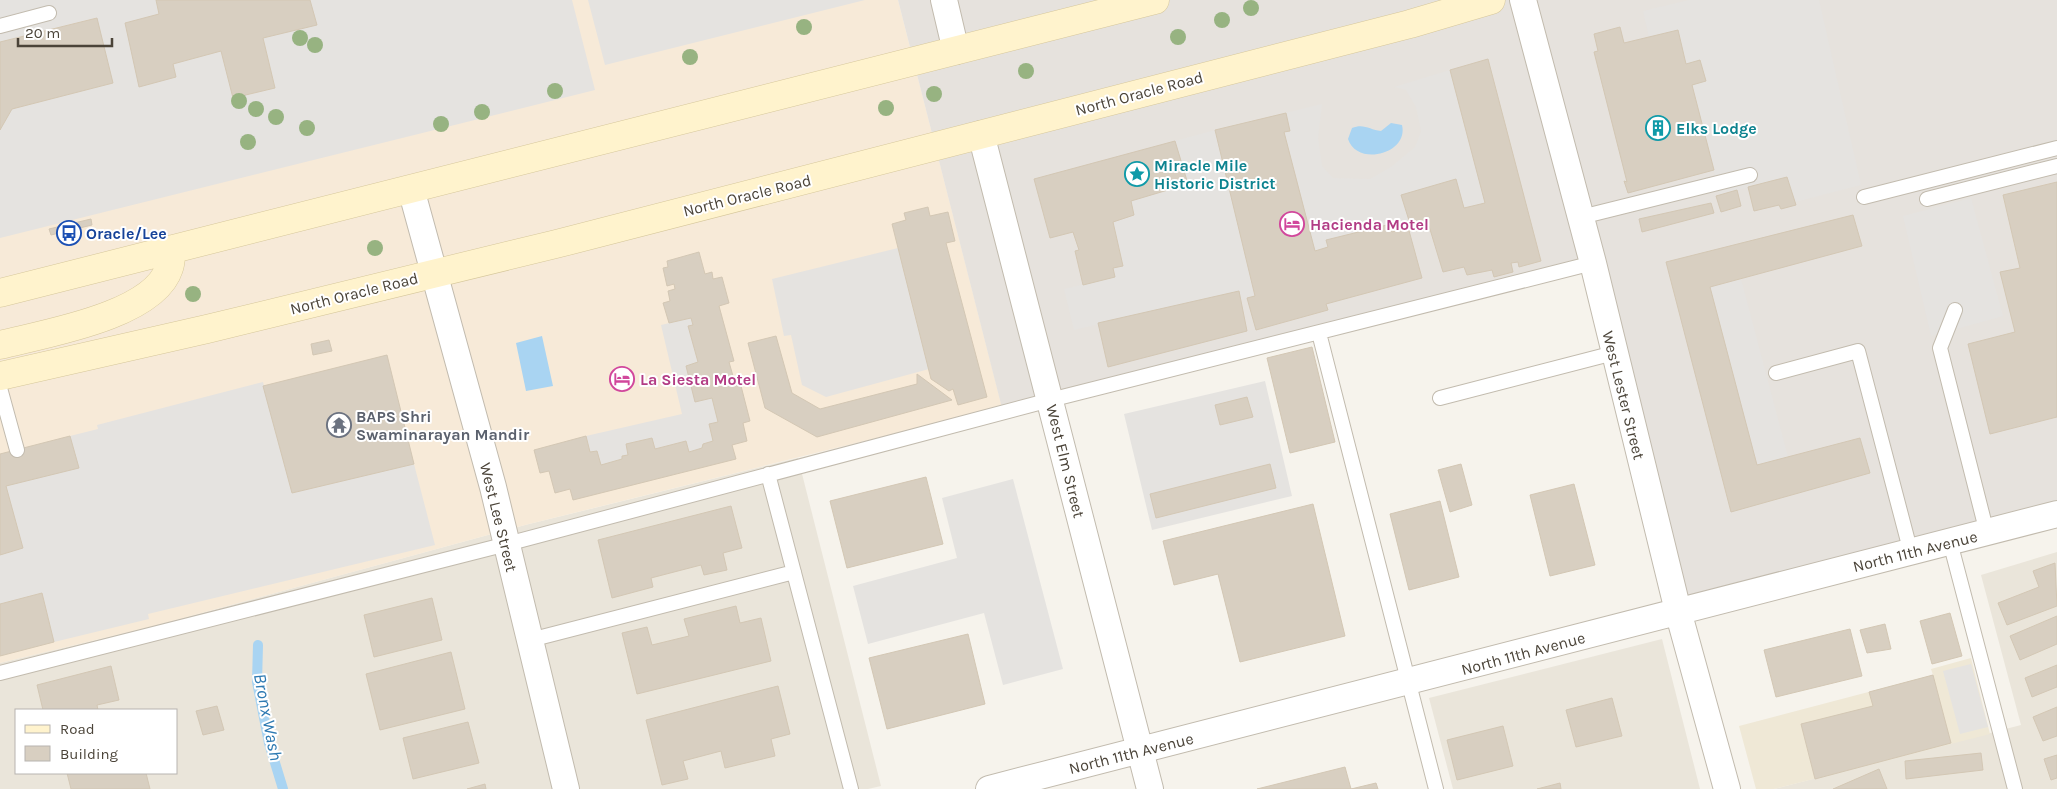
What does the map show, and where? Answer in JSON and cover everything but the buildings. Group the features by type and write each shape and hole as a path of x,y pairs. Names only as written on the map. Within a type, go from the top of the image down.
{"main road":[{"path":"0,292 1155,0"},
{"name":"North Oracle Road","path":"0,376 207,329 556,244 1410,24 1491,0"},
{"path":"0,346 116,314 141,301 160,284 169,269 172,250"}],"street":[{"path":"944,0 956,51"},
{"name":"West Lester Street","path":"1523,0 1593,263 1678,611 1728,789"},
{"name":"West Elm Street","path":"981,134 1150,789"},
{"name":"West Lee Street","path":"411,189 507,544 566,789"},
{"name":"North 11th Avenue","path":"989,789 1534,651 1678,611 1911,553 2057,514"}],"lane":[{"path":"0,26 49,13"},
{"path":"1864,197 2057,148"},
{"path":"1927,200 2057,166"},
{"path":"1581,217 1750,175"},
{"path":"0,673 507,544 1050,400 1593,263"},
{"path":"1955,310 1940,348 1987,533"},
{"path":"1319,333 1436,789"},
{"path":"1776,373 1858,350 1911,553"},
{"path":"1440,398 1614,353"},
{"path":"0,388 17,450"},
{"path":"768,474 851,789"},
{"path":"1950,542 2014,789"},
{"path":"530,640 794,572"}],"shaded area":[{"path":"0,0 898,0 1002,407 525,525 154,626 0,663"},
{"path":"0,0 156,0 159,14 139,86 176,77 173,64 221,51 234,98 275,88 263,38 316,25 310,0 572,0 595,90 0,238 0,130 12,109 113,83 96,18 0,42"},
{"path":"588,0 865,0 605,65"},
{"path":"898,0 2057,0 2057,514 1678,611 1593,263 1003,412"},
{"path":"1689,0 1819,0 1861,185 1795,202 1787,177 1720,195 1692,85 1706,81 1701,60 1686,64 1678,30 1649,37 1643,11"},
{"path":"1450,70 1485,203 1464,208 1456,179 1402,195 1411,225 1408,227 1392,232 1391,225 1326,240 1328,247 1315,251 1284,132 1290,131 1286,113 1322,104 1318,138 1322,166 1333,178 1370,179 1391,167 1415,147 1421,131 1416,107 1406,90 1394,87"},
{"path":"1215,130 1255,296 1241,300 1239,291 1074,330 1064,289 1115,277 1113,268 1123,266 1113,222 1134,215 1131,201 1188,184 1175,141"},
{"path":"1971,198 2003,316 1931,336 1903,216"},
{"path":"898,248 929,369 826,397 802,385 791,335 784,336 772,279"},
{"path":"1741,279 1788,457 1757,465 1710,287"},
{"path":"691,318 693,325 688,326 698,362 686,366 712,398 718,422 709,425 713,441 703,444 702,448 689,452 686,441 655,449 652,438 626,444 628,455 622,456 622,459 601,465 597,451 590,452 586,436 682,414 661,325"},
{"path":"1265,381 1292,496 1152,530 1124,414"},
{"path":"263,382 292,493 414,464 435,545 148,614 149,619 54,642 42,593 0,604 0,555 6,486 78,468 70,436 98,429 97,425"},
{"path":"798,458 881,786 868,789 0,789 0,663 154,626 525,525"},
{"path":"1013,479 1063,669 1003,685 984,613 868,644 853,586 957,558 942,498"},
{"path":"2057,552 2057,789 1774,789 2021,725 1981,575"},
{"path":"1662,639 1700,789 1453,789 1429,698"},
{"path":"1971,658 1990,734 1774,789 1756,789 1739,726 1933,675 1931,669"},
{"path":"1971,664 1988,727 1960,734 1943,671"}],"water":[{"path":"1391,123 1402,125 1402,135 1398,143 1390,150 1371,155 1361,153 1353,148 1348,139 1352,128 1364,126 1381,131"},
{"path":"542,336 553,386 526,391 516,343"}],"waterway":[{"name":"Bronx Wash","path":"258,645 257,682 269,743 283,789"}],"place":[{"name":"Elks Lodge","path":"1658,128"},
{"name":"Miracle Mile Historic District","path":"1137,174"},
{"name":"Hacienda Motel","path":"1292,224"},
{"name":"Oracle/Lee","path":"69,233"},
{"name":"La Siesta Motel","path":"622,379"},
{"name":"BAPS Shri Swaminarayan Mandir","path":"339,425"}]}
